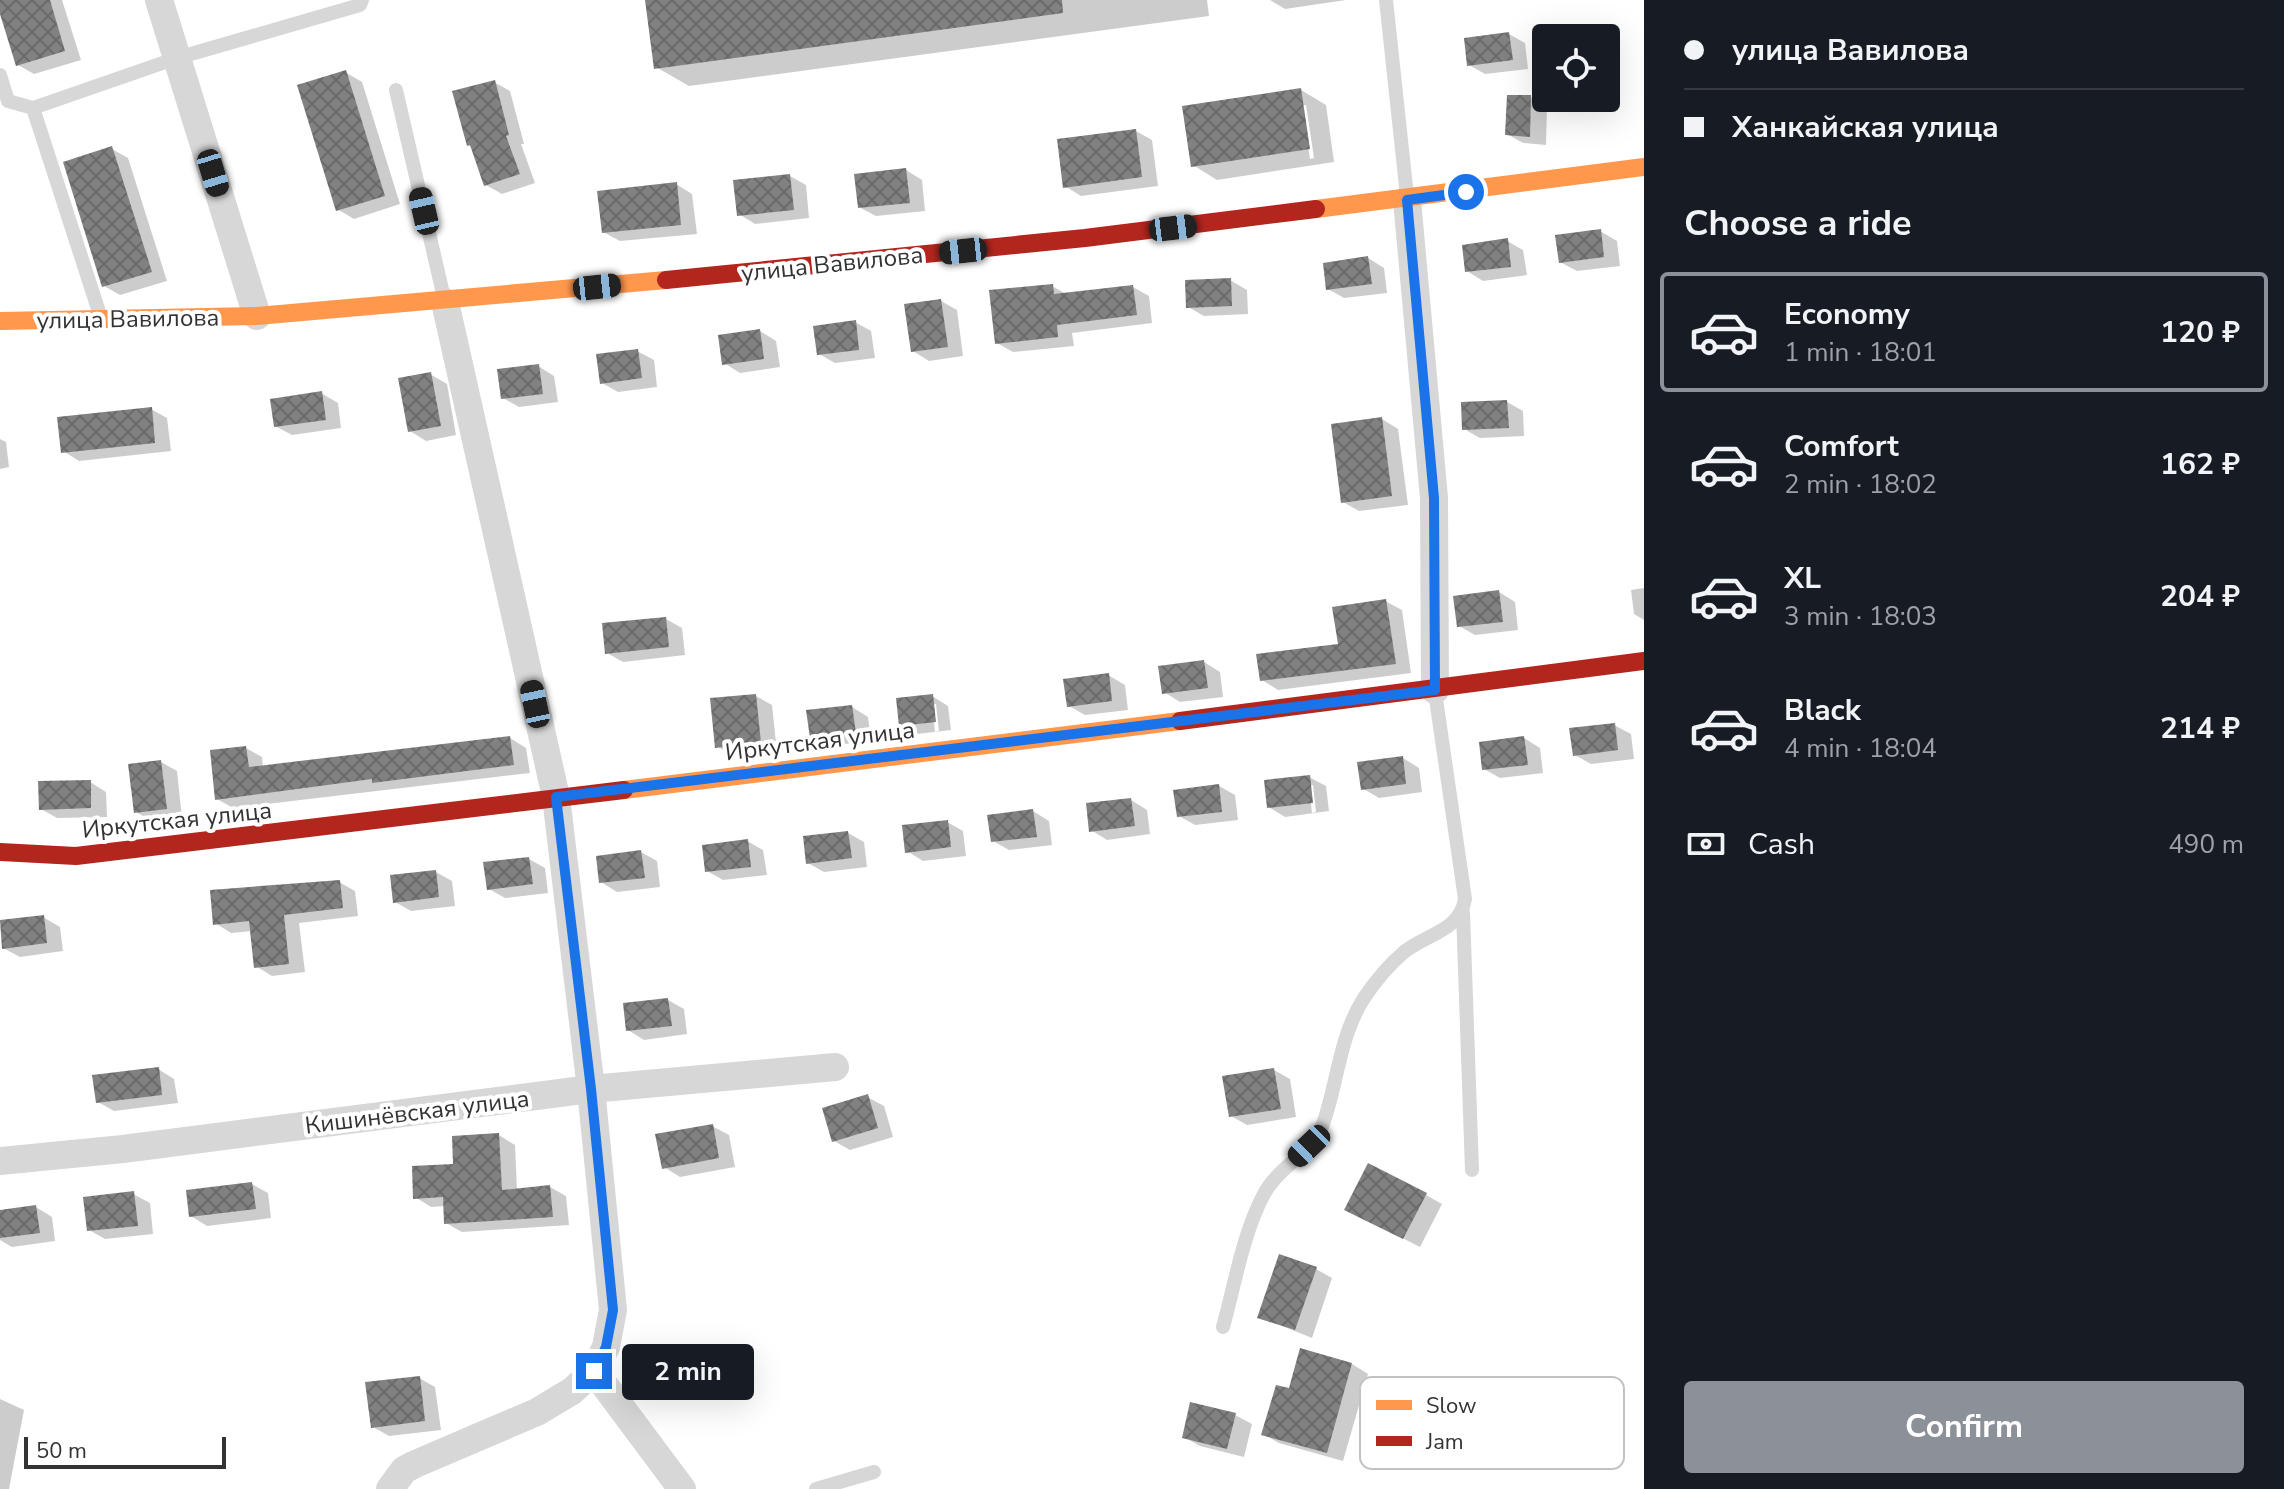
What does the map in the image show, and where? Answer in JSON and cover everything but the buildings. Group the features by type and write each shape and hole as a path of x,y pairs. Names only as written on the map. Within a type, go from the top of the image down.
{"street":[{"name":"улица Вавилова","path":"159,0 257,316"},
{"name":"улица Вавилова","path":"0,321 257,316 445,302 1085,238 1407,200 1644,167"},
{"path":"1407,200 1434,498 1435,690"},
{"path":"390,1489 404,1470 413,1465 557,1402 594,1371 606,1347 613,1310 591,1089 556,797 445,302"},
{"name":"Иркутская улица","path":"0,852 76,856 1435,690 1644,661"},
{"name":"Кишинёвская улица","path":"0,1161 123,1149 591,1089 835,1067"},
{"path":"594,1371 682,1489"}],"lane":[{"path":"1386,0 1407,200"},
{"path":"0,75 8,101 33,108 177,58 360,2"},
{"path":"396,90 445,302"},
{"path":"33,108 101,319"},
{"path":"1435,690 1465,899 1472,1170"},
{"path":"1223,1327 1256,1211 1265,1191 1309,1146 1322,1127 1344,1041 1365,996 1402,955 1419,941 1452,925 1463,912"},
{"path":"816,1489 874,1472"}],"traffic: slow":[{"path":"1316,209 1644,167"},
{"path":"0,321 257,316 666,280"},
{"path":"624,790 1180,721"}],"traffic: jam":[{"path":"666,280 1085,238 1316,209"},
{"path":"1180,721 1644,661"},
{"path":"0,852 76,856 624,790"}],"route":[{"path":"594,1371 612,1328 613,1310 591,1089 556,797 1435,690 1434,498 1407,200 1466,192"}]}
